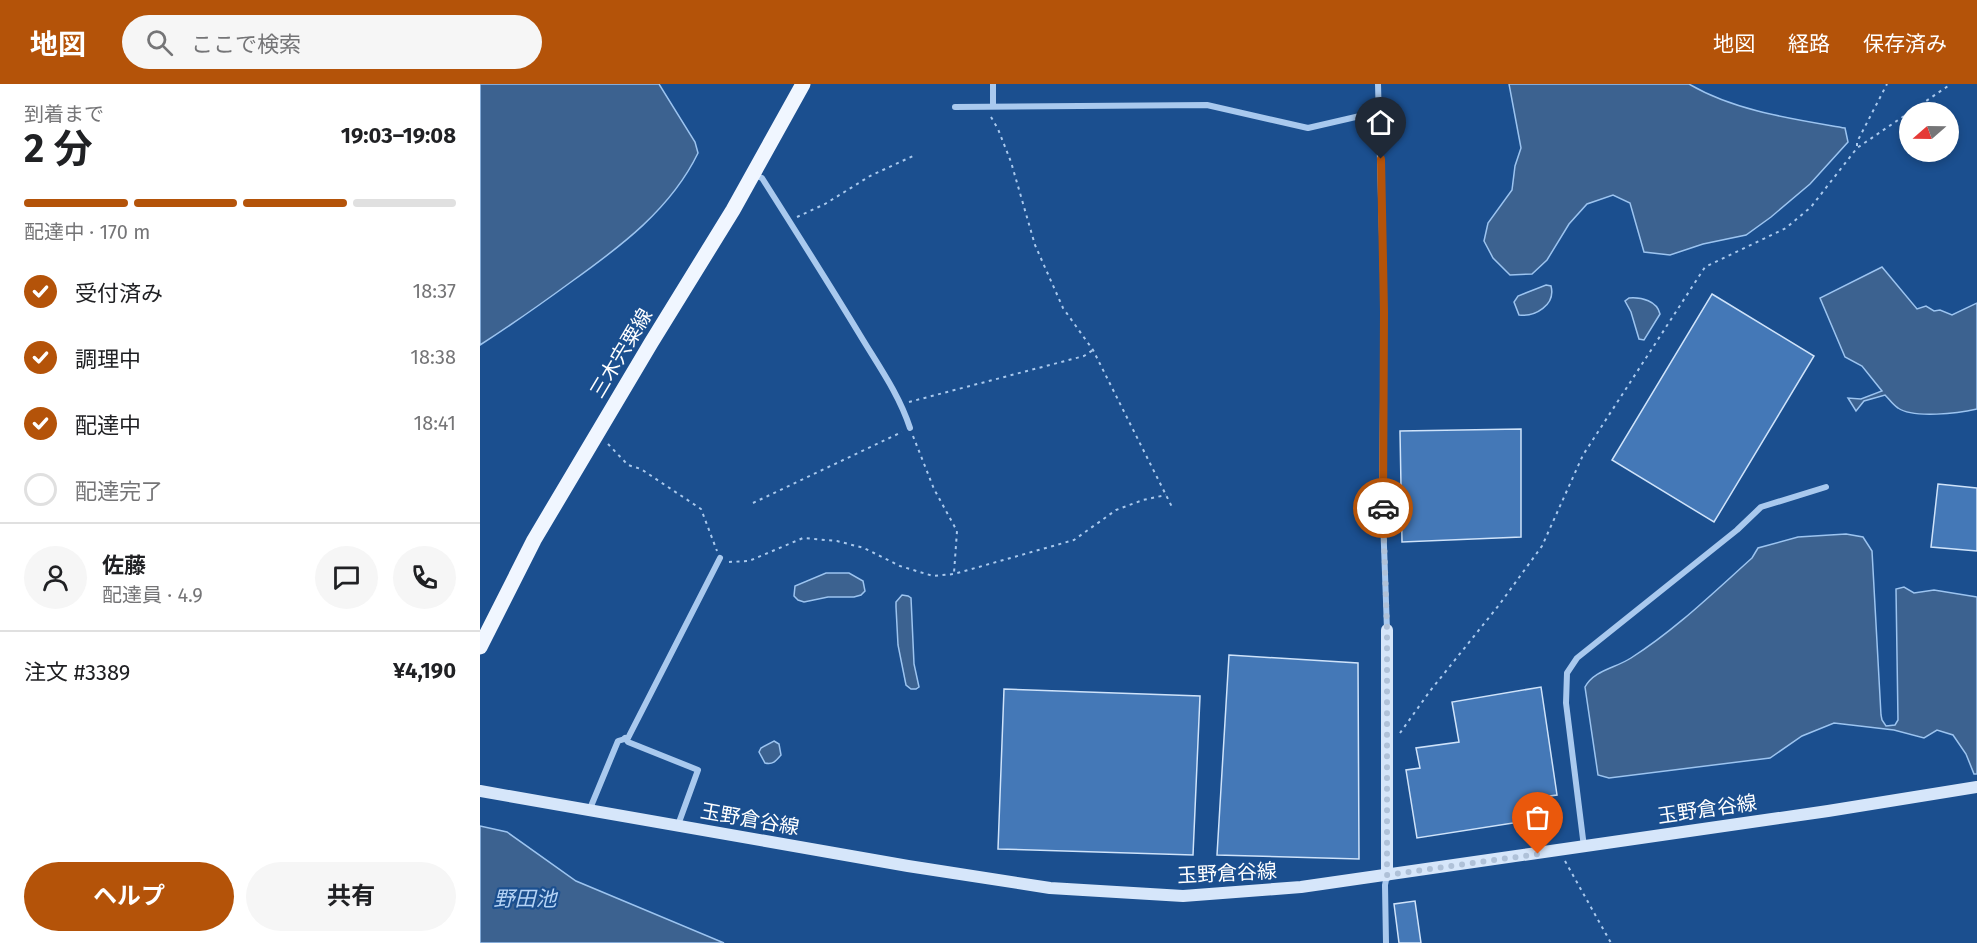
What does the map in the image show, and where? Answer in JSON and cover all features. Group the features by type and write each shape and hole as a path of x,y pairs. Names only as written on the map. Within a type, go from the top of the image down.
{"main road":[{"name":"三木宍粟線","path":"480,647 534,540 594,437 733,210 803,84"},
{"path":"1387,630 1387,875"},
{"name":"玉野倉谷線","path":"480,791 896,864 1050,888 1183,896 1301,887 1584,847 1977,787"}],"street":[{"path":"993,84 993,105"},
{"path":"1378,84 1384,312 1382,490 1387,630"},
{"path":"954,107 1207,105 1308,128 1360,116 1380,115"},
{"path":"752,174 762,178 789,220 901,405 910,428"},
{"path":"1584,847 1566,703 1567,674 1576,658 1737,530 1761,507 1826,487"},
{"path":"589,811 618,741 628,738 720,558"},
{"path":"625,738 628,742 698,770 678,826"},
{"path":"1386,943 1385,885 1387,875"}],"path":[{"path":"1857,148 1857,142 1887,84"},
{"path":"1387,736 1400,733 1542,546 1582,455 1705,267 1786,228 1811,207 1857,148 1951,84"},
{"path":"993,105 989,114 998,129 1011,162 1035,244 1063,308 1093,350 1172,507"},
{"path":"789,220 825,204 870,176 913,156"},
{"path":"901,405 1084,356 1093,350"},
{"path":"753,503 910,428 934,489 957,531 954,574"},
{"path":"594,437 607,443 628,465 641,469 701,509 720,558 729,562 749,561 803,538 837,541 864,548 900,566 933,576 954,574 1074,540 1116,510 1143,500 1166,495"},
{"path":"1559,850 1611,943"}],"water":[{"path":"480,84 659,84 695,142 698,153 674,192 626,241 480,345"},
{"path":"1509,84 1689,84 1725,101 1745,107 1845,128 1848,142 1810,184 1746,235 1703,244 1670,255 1644,252 1630,203 1613,195 1587,204 1569,224 1547,260 1532,274 1510,275 1493,258 1484,241 1488,223 1512,190 1515,166 1521,148"},
{"path":"1882,267 1917,309 1926,306 1934,311 1940,310 1952,315 1977,303 1977,409 1948,413 1915,413 1898,408 1885,395 1864,401 1856,411 1848,398 1861,399 1882,391 1862,366 1845,357 1820,298"},
{"path":"1546,285 1551,286 1552,293 1547,304 1537,312 1519,315 1514,302 1518,296"},
{"path":"1629,298 1639,298 1652,303 1660,314 1644,340 1639,339 1631,312 1625,301"},
{"path":"1846,534 1863,537 1872,551 1881,715 1886,726 1895,725 1898,720 1896,589 1904,587 1914,593 1934,590 1977,597 1977,774 1974,774 1966,754 1953,735 1937,730 1924,738 1894,730 1834,723 1802,736 1770,758 1609,778 1598,775 1585,687 1589,681 1631,658 1663,635 1752,558 1758,548 1798,537"},
{"path":"826,573 849,573 863,581 865,591 854,597 828,597 804,602 794,596 795,586"},
{"path":"902,595 911,598 914,664 919,687 916,689 911,689 906,685 898,645 896,602"},
{"path":"774,741 779,744 781,755 774,762 765,763 759,752 761,748"},
{"name":"野田池","path":"480,826 507,832 576,881 724,943 480,943"}],"building":[{"path":"1712,294 1814,356 1714,522 1612,460"},
{"path":"1521,429 1521,537 1402,542 1400,431"},
{"path":"1938,484 1977,488 1977,551 1931,547"},
{"path":"1229,655 1358,663 1359,859 1217,855"},
{"path":"1541,687 1557,795 1534,798 1538,819 1417,838 1406,770 1420,768 1416,748 1459,742 1452,702"},
{"path":"1004,689 1200,696 1193,855 998,849"},
{"path":"1415,901 1421,943 1399,943 1394,904"}],"way so far":[{"path":"1383,508 1387,630 1387,875 1538,854"}],"route":[{"path":"1381,159 1384,312 1383,508"}]}
